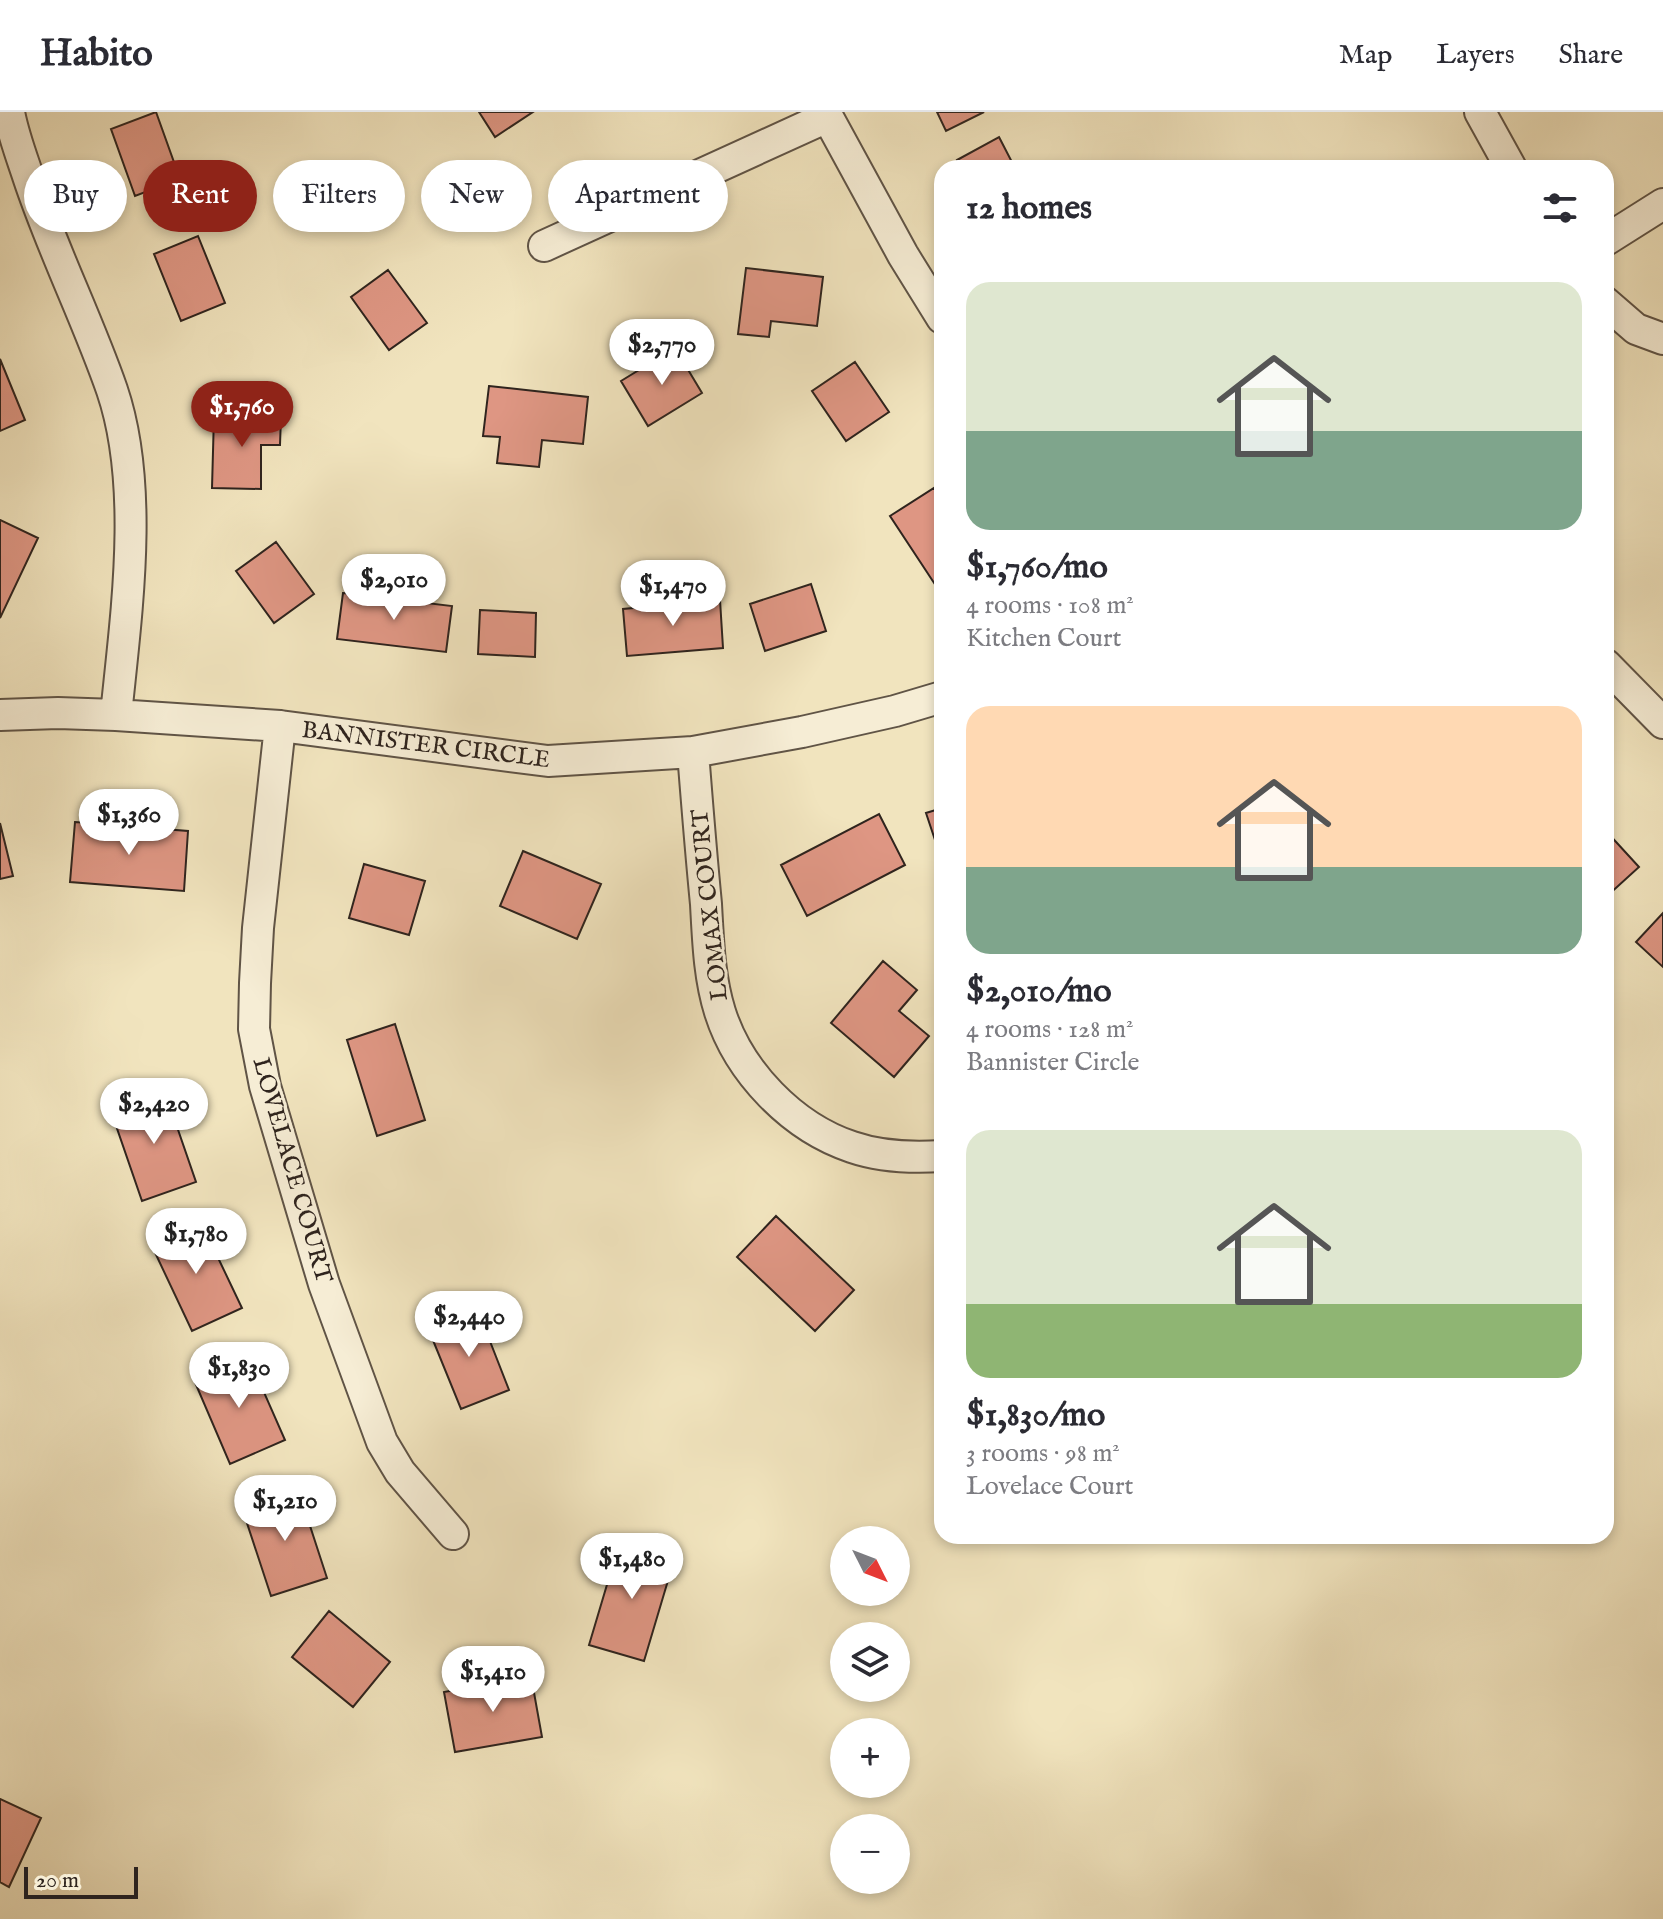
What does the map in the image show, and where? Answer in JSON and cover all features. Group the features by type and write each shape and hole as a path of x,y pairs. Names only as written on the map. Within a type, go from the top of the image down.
{"street":[{"path":"9,112 39,211 113,392 125,436 130,470 128,598 116,715"},
{"path":"1480,112 1507,160"},
{"path":"544,246 826,114 934,304"},
{"path":"1614,235 1663,204"},
{"path":"1614,310 1636,329 1663,339"},
{"path":"1614,673 1663,723"},
{"name":"BANNISTER CIRCLE","path":"0,715 116,715 280,726 548,761 693,752 802,732 934,699"},
{"name":"LOVELACE COURT","path":"280,726 255,983 254,1029 265,1086 324,1284 382,1442 400,1472 453,1534"},
{"name":"LOMAX COURT","path":"693,752 711,969 720,1013 737,1050 759,1082 787,1110 816,1129 851,1147 904,1158 934,1156"}],"building":[{"path":"156,112 173,160 143,160 143,193 135,196 127,174 127,160 122,160 111,129"},
{"path":"479,112 533,112 495,137"},
{"path":"937,112 984,112 946,131"},
{"path":"999,137 1011,160 957,160"},
{"path":"198,236 225,303 181,321 154,254"},
{"path":"746,268 823,277 817,326 771,321 769,337 738,334"},
{"path":"388,270 427,323 389,350 351,297"},
{"path":"675,348 702,393 648,426 621,381"},
{"path":"0,359 25,420 0,431"},
{"path":"855,362 889,412 846,441 812,391"},
{"path":"489,386 588,397 583,444 542,440 539,467 497,463 500,437 483,436"},
{"path":"214,415 281,416 280,445 261,445 261,489 212,488"},
{"path":"934,488 934,583 890,516"},
{"path":"0,520 38,538 0,618"},
{"path":"276,542 314,594 274,623 236,571"},
{"path":"811,584 826,631 765,651 750,604"},
{"path":"343,593 452,606 446,652 337,639"},
{"path":"720,600 723,648 627,656 623,609"},
{"path":"480,610 536,613 535,657 478,654"},
{"path":"934,810 934,837 926,813"},
{"path":"879,814 905,865 807,916 781,865"},
{"path":"75,822 188,831 184,891 70,882"},
{"path":"0,823 13,876 0,879"},
{"path":"1614,840 1639,867 1614,890"},
{"path":"523,851 601,884 577,939 500,906"},
{"path":"364,864 425,881 409,935 349,918"},
{"path":"1663,913 1663,967 1636,942"},
{"path":"883,961 917,990 899,1011 929,1036 894,1077 831,1023"},
{"path":"395,1024 425,1120 377,1136 347,1040"},
{"path":"165,1092 196,1182 142,1201 111,1111"},
{"path":"776,1216 854,1290 815,1331 737,1257"},
{"path":"200,1220 242,1308 192,1331 151,1244"},
{"path":"477,1308 509,1390 461,1409 428,1328"},
{"path":"248,1356 285,1440 230,1464 194,1380"},
{"path":"298,1489 327,1578 271,1596 242,1508"},
{"path":"620,1541 675,1557 644,1661 589,1645"},
{"path":"329,1611 390,1662 353,1707 292,1657"},
{"path":"531,1676 542,1737 455,1752 444,1692"},
{"path":"0,1799 41,1818 9,1887 0,1882"}]}
